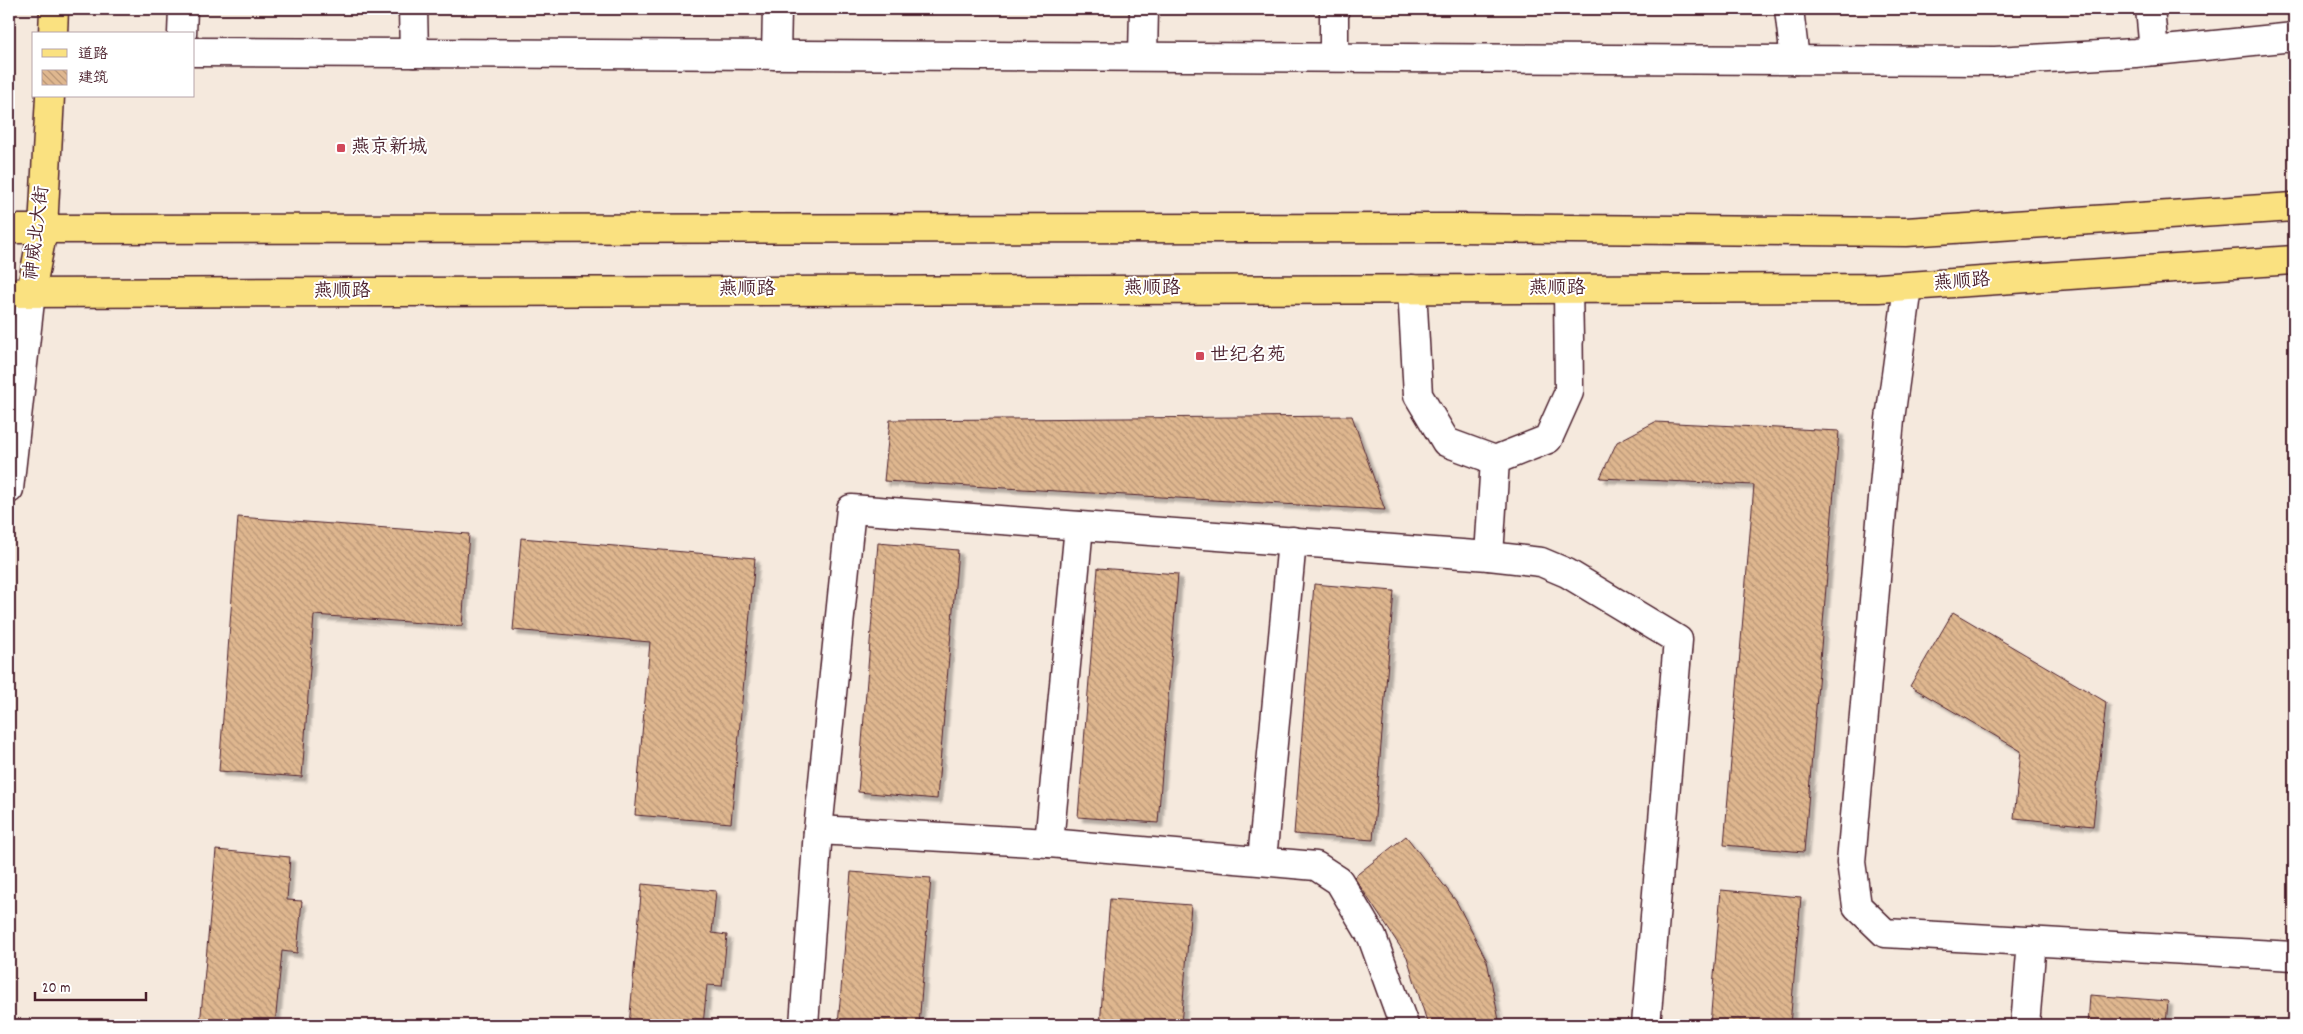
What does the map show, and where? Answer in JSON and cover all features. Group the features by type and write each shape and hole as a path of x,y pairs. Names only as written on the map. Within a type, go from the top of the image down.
{"main road":[{"path":"53,32 54,9"},
{"name":"神威北大街","path":"20,292 42,229 50,98"},
{"path":"9,229 1455,228 1906,232 2294,207"},
{"name":"燕顺路","path":"20,292 1908,287 2294,260"}],"street":[{"path":"182,32 183,9"},
{"path":"414,9 414,53"},
{"path":"776,55 777,9"},
{"path":"1144,9 1144,56"},
{"path":"1334,9 1334,57"},
{"path":"1789,9 1795,60"},
{"path":"2150,9 2154,51"},
{"path":"195,52 1995,61 2154,51 2294,36"},
{"path":"1908,287 1890,419 1851,862 1856,906 1885,933 2294,956"},
{"path":"1412,289 1418,395 1446,442 1495,460 1548,439 1569,392 1568,289"},
{"path":"1568,289 1568,340"},
{"name":"神威北大街","path":"9,489 20,292"},
{"path":"1489,556 1495,460"},
{"path":"804,1025 818,830 851,509 1489,556 1541,562 1567,573 1678,640 1646,1025"},
{"path":"1064,686 1079,526"},
{"path":"1049,843 1079,526"},
{"path":"1262,860 1292,541"},
{"path":"818,830 1049,843 1316,866 1339,881 1372,937 1404,1025"},
{"path":"2025,1025 2032,941"}],"building":[{"path":"1352,416 1385,510 884,481 890,420"},
{"path":"1655,422 1839,431 1804,852 1724,845 1754,485 1600,478 1617,442"},
{"path":"238,517 469,534 462,626 314,615 302,777 219,771"},
{"path":"521,538 755,558 731,823 635,815 650,642 513,630"},
{"path":"878,543 958,550 937,799 858,792"},
{"path":"1098,568 1178,574 1158,823 1078,817"},
{"path":"1314,584 1394,591 1373,840 1294,834"},
{"path":"1953,612 2106,702 2093,826 2014,818 2021,751 1910,686"},
{"path":"1406,836 1456,901 1487,961 1500,1025 1428,1025 1407,957 1354,877"},
{"path":"216,850 290,857 287,900 302,901 297,953 282,951 275,1025 200,1025"},
{"path":"851,872 931,878 919,1025 838,1025"},
{"path":"642,884 716,891 712,933 727,935 722,986 707,985 703,1025 629,1025"},
{"path":"1721,890 1801,897 1790,1025 1710,1025"},
{"path":"1110,899 1191,905 1181,1025 1100,1025"},
{"path":"2090,995 2168,1001 2166,1025 2088,1025"}],"place":[{"name":"燕京新城","path":"341,148"},
{"name":"世纪名苑","path":"1200,356"}]}
